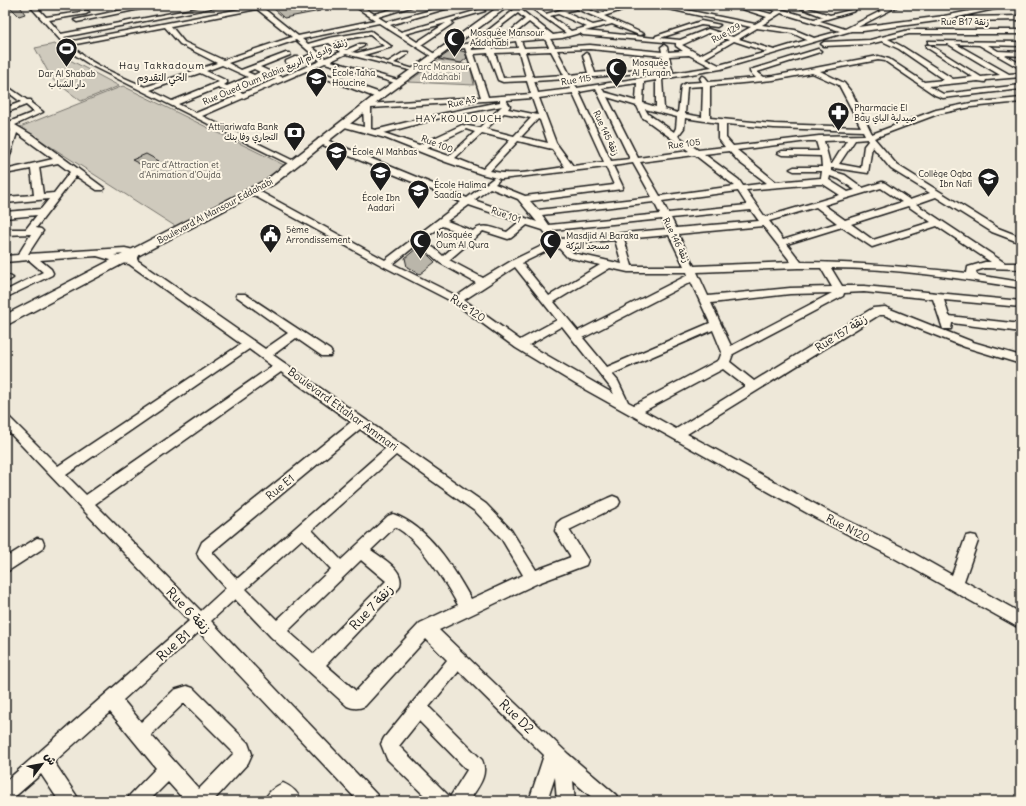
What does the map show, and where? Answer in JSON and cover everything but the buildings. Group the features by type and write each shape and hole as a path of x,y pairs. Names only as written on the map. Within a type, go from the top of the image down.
{"main road":[{"name":"Boulevard Al Mansour Eddahabi","path":"5,321 129,258 254,192 275,179 378,97 506,5"}],"street":[{"path":"32,5 42,12 44,19 79,56 171,104 293,164"},
{"path":"77,20 156,5"},
{"path":"44,19 72,14 220,5"},
{"path":"68,44 248,7 270,5"},
{"path":"356,5 434,56"},
{"path":"374,16 414,5"},
{"path":"512,5 550,37"},
{"path":"530,5 573,33 624,36 681,42 707,31 774,52"},
{"path":"554,5 566,10"},
{"path":"545,16 584,5"},
{"path":"598,16 634,5"},
{"path":"654,5 756,26 834,34 855,44"},
{"path":"733,5 768,18"},
{"path":"761,5 847,30 857,20"},
{"path":"839,5 860,12"},
{"path":"871,5 886,11"},
{"path":"841,14 857,20 874,17 895,5"},
{"path":"969,5 984,10"},
{"name":"Rue 115","path":"367,106 485,99 503,104 535,96 719,68 847,30 944,18 1010,5"},
{"path":"144,90 297,37 341,28 403,19 454,6 466,15"},
{"path":"806,6 831,17"},
{"name":"Rue 129","path":"700,58 782,11 806,6"},
{"path":"258,7 297,37 324,61 399,82"},
{"path":"578,7 651,39 699,24 707,23 721,26"},
{"path":"190,8 194,19"},
{"path":"400,34 479,10 491,15"},
{"path":"470,48 518,10"},
{"path":"709,16 716,10"},
{"path":"815,21 853,10"},
{"path":"81,26 123,11"},
{"path":"60,36 86,31 123,11"},
{"path":"123,11 132,31"},
{"path":"558,12 592,27"},
{"path":"72,14 86,31"},
{"path":"867,14 874,17"},
{"path":"744,16 782,21"},
{"path":"417,45 455,18"},
{"path":"944,18 1021,18"},
{"path":"1011,18 1021,26"},
{"path":"403,19 419,28"},
{"path":"502,41 529,19"},
{"path":"470,48 488,42 550,37 573,33 612,22"},
{"path":"167,24 182,44 254,77"},
{"path":"894,24 930,42 1021,44"},
{"path":"599,25 624,36"},
{"path":"341,28 371,52"},
{"path":"734,29 747,32"},
{"path":"863,29 908,53 952,82"},
{"path":"793,31 812,40"},
{"path":"824,44 855,44 909,32"},
{"name":"Rue B17 زنقة","path":"909,32 1021,32"},
{"path":"307,46 329,40 371,33 389,47 356,56"},
{"path":"586,34 586,39 590,47"},
{"path":"810,72 818,51 834,34"},
{"name":"Rue 145 زنقة","path":"524,199 616,188 619,186 574,90 552,48 550,37"},
{"path":"329,40 345,52 356,56 415,71"},
{"path":"518,40 535,96 554,148 570,168"},
{"path":"663,40 670,76"},
{"path":"488,42 500,79 504,80 592,75 620,65 639,71"},
{"path":"681,42 678,46 719,68"},
{"path":"930,42 933,45 928,46 998,90"},
{"path":"950,43 1007,76"},
{"path":"980,43 1018,63 1021,67"},
{"name":"Rue Oued Oum Rabia زنقة وادي أم الربيع","path":"196,116 362,45"},
{"path":"269,46 300,59 317,54"},
{"path":"443,49 470,48 492,51 590,47 627,52 665,54 690,53"},
{"path":"470,48 485,99"},
{"path":"614,50 620,65"},
{"path":"762,79 752,71 818,51"},
{"path":"627,52 631,58"},
{"path":"390,64 406,53"},
{"path":"673,136 678,131 684,86 762,79 810,72 908,53"},
{"path":"997,53 1021,54"},
{"path":"241,72 288,54"},
{"path":"586,55 592,75"},
{"path":"878,58 887,60 937,94 946,96 1021,87"},
{"path":"897,66 954,63"},
{"path":"635,64 643,80 639,104 645,115 733,179 798,265"},
{"path":"254,67 282,79"},
{"path":"935,71 963,68"},
{"name":"Rue 115","path":"306,69 399,104"},
{"path":"200,70 243,96"},
{"path":"171,104 266,72"},
{"path":"699,72 707,84 706,119"},
{"path":"810,72 842,84 869,136 894,167 995,230 1021,240"},
{"path":"924,84 1021,74"},
{"path":"659,78 660,110"},
{"name":"Rue 146 زنقة","path":"598,86 603,94 621,137 656,200 705,300 726,358 754,387"},
{"path":"5,87 39,110 39,113 9,127"},
{"path":"603,94 681,116 869,136 936,112 971,105 1021,100"},
{"path":"5,111 28,102"},
{"path":"449,160 479,131 503,104 544,119"},
{"name":"Rue A3","path":"376,133 448,115 503,104"},
{"path":"367,106 367,130"},
{"path":"484,172 536,117"},
{"path":"722,121 723,139 730,148 742,160 774,185"},
{"name":"Rue 100","path":"344,124 376,133 484,172 501,176"},
{"path":"5,158 11,136 9,127"},
{"path":"9,127 100,188"},
{"path":"418,148 466,127 554,148"},
{"path":"794,169 865,171 869,136"},
{"name":"Rue 105","path":"501,176 523,175 609,163 819,138 869,136"},
{"path":"828,171 853,137"},
{"path":"819,138 828,171 846,195"},
{"name":"Rue 101","path":"321,141 467,201 546,228"},
{"path":"782,153 824,154"},
{"path":"5,172 59,160"},
{"path":"35,165 39,197"},
{"path":"536,213 656,200 691,193 774,185 828,171 842,177 862,191"},
{"path":"29,231 42,212 75,172"},
{"path":"386,264 501,176"},
{"path":"489,185 524,199 557,242 570,255 608,265 628,269 692,273 798,265 894,268 1018,284 1021,296"},
{"path":"457,300 516,262 557,242 619,238 764,222 817,204 882,185 1004,266"},
{"name":"Rue 120","path":"254,192 386,264 457,300 520,345 581,382 676,435"},
{"path":"782,243 937,194"},
{"path":"5,200 55,196"},
{"path":"817,204 872,244 939,222"},
{"path":"546,228 753,207"},
{"path":"5,215 42,212"},
{"path":"440,222 473,234"},
{"path":"443,261 473,234 482,228 508,236 525,222"},
{"path":"5,232 38,232 21,258"},
{"path":"619,238 628,269"},
{"path":"414,242 431,250 443,261 484,283"},
{"path":"5,259 125,251 129,258"},
{"path":"98,253 129,258"},
{"path":"5,295 48,273 48,271 31,257"},
{"name":"Boulevard Ettahar Ammari","path":"129,258 266,354 488,514 506,534 534,578"},
{"path":"516,262 605,372 619,393 623,405"},
{"path":"548,301 608,265"},
{"path":"634,411 840,293 824,265"},
{"path":"972,277 971,271 974,267 985,265 1021,266"},
{"path":"576,337 692,273"},
{"path":"705,300 774,293 839,289 876,290 1021,304"},
{"path":"241,296 326,353"},
{"path":"938,297 950,337"},
{"name":"Rue 157 زنقة","path":"676,435 877,311 885,312 950,337 1021,360"},
{"path":"945,319 1021,328"},
{"path":"520,345 563,321"},
{"path":"605,372 715,325"},
{"path":"266,354 296,333"},
{"path":"57,474 250,343"},
{"path":"86,503 282,366"},
{"name":"Rue 6 زنقة","path":"5,420 200,621 371,801"},
{"name":"Rue E1","path":"236,589 204,554 204,551 360,422"},
{"name":"Rue N120","path":"676,435 821,514 956,584 1021,621"},
{"name":"Rue B1","path":"5,794 396,447"},
{"path":"236,589 276,631 355,701 359,700 426,628 534,578 581,560 562,531 562,527 567,523 613,502"},
{"path":"276,631 340,568 390,521 393,520 398,521 410,530 430,552 468,608"},
{"path":"302,530 340,568"},
{"path":"956,584 971,540"},
{"path":"5,566 36,544"},
{"name":"Rue 7 زنقة","path":"314,666 394,583 393,576 360,550"},
{"name":"Rue D2","path":"426,628 558,756 610,801"},
{"path":"443,801 394,753 390,747 391,742 458,660"},
{"path":"111,700 139,735 168,769 199,801 242,757 243,754 242,749 187,694 180,696 139,735"},
{"path":"418,708 476,766 476,774 458,801"},
{"path":"538,801 558,756"},
{"path":"558,756 566,801"},
{"path":"43,761 70,801"},
{"path":"136,801 168,769"},
{"path":"273,801 283,792 292,801"}],"green space":[{"name":"Dar Al Shabab دار الشباب","path":"55,44 70,60 119,86 81,101 52,79 35,48"},
{"name":"Parc Mansour Addahabi","path":"439,60 470,65 474,85 408,82"},
{"name":"Parc d'Attraction et d'Animation d'Oujda","path":"123,86 286,166 272,179 178,228 20,127"}],"place":[{"name":"Mosquée Mansour Addahabi","path":"454,58"},
{"name":"Dar Al Shabab دار الشباب","path":"67,68"},
{"name":"Mosquée Al Furqan","path":"616,88"},
{"name":"École Taha Houcine","path":"317,98"},
{"name":"Pharmacie El Bay صيدلية الباي","path":"839,132"},
{"name":"Attijariwafa Bank التجاري وفا بنك","path":"294,152"},
{"name":"École Al Mahbas","path":"337,172"},
{"name":"École Ibn Aadari","path":"381,192"},
{"name":"Collège Oqba Ibn Nafi","path":"988,198"},
{"name":"École Halima Saadia","path":"419,210"},
{"name":"5ème Arrondissement","path":"270,254"},
{"name":"Mosquée Oum Al Qura","path":"420,260"},
{"name":"Masdjid Al Baraka مسجد البركة","path":"550,260"}],"district":[{"name":"Hay Takkadoum الحي التقدوم","path":"162,70"},
{"name":"HAY KOULOUCH","path":"459,118"}]}
